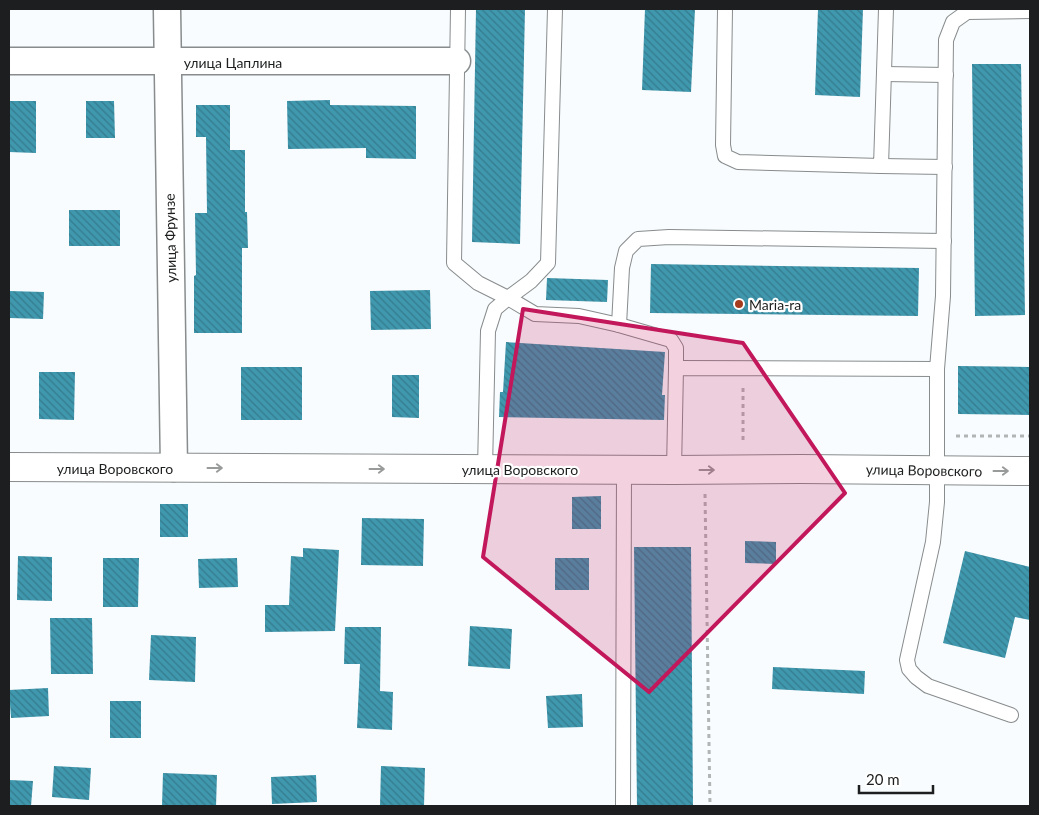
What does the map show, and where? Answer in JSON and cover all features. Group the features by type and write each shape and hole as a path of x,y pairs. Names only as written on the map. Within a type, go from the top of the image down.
{"main road":[{"name":"улица Воровского","path":"9,467 1030,471"}],"street":[{"name":"улица Фрунзе","path":"167,9 174,468"},
{"name":"улица Цаплина","path":"9,61 457,61"}],"lane":[{"path":"458,9 454,263 478,283 535,314 579,316 671,340 676,348 674,470"},
{"path":"485,469 488,331 495,309 531,281 548,263 556,9"},
{"path":"725,9 723,145 725,156 738,162 945,167"},
{"path":"882,166 886,9"},
{"path":"1011,715 928,686 909,669 907,660 933,542 937,502 937,369 943,296 946,40 953,22 967,12 1030,12"},
{"path":"884,74 946,75"},
{"path":"619,325 622,268 626,251 638,239 669,237 944,241"},
{"path":"676,368 937,369"},
{"path":"623,806 624,469"}],"path":[{"path":"743,368 743,444"},
{"path":"705,491 710,806"}],"highlighted area":[{"path":"523,309 743,343 845,493 649,692 483,557"}],"building":[{"path":"476,9 525,9 520,244 472,242"},
{"path":"645,9 695,9 691,92 642,90"},
{"path":"818,9 863,9 860,97 815,95"},
{"path":"972,64 1021,64 1025,315 975,316"},
{"path":"330,100 330,105 416,106 416,159 366,158 366,148 288,149 287,101"},
{"path":"9,101 36,101 36,153 9,152"},
{"path":"86,101 114,101 115,138 86,138"},
{"path":"196,105 230,105 230,150 245,150 245,212 247,212 248,248 242,248 242,333 194,333 194,276 196,275 195,213 207,213 206,137 196,137"},
{"path":"69,210 120,210 120,246 69,246"},
{"path":"651,264 919,268 918,316 650,313"},
{"path":"547,278 608,280 607,302 546,300"},
{"path":"430,290 431,329 371,330 370,291"},
{"path":"9,291 44,292 43,319 9,318"},
{"path":"506,342 665,352 662,395 665,395 664,420 499,417 500,392 503,392"},
{"path":"958,366 1030,367 1030,415 958,414"},
{"path":"241,367 302,367 302,420 241,420"},
{"path":"39,372 75,372 74,420 39,419"},
{"path":"392,375 419,375 419,418 392,417"},
{"path":"601,496 601,529 572,529 572,497"},
{"path":"160,504 188,504 188,537 160,537"},
{"path":"362,518 424,519 423,566 361,565"},
{"path":"745,541 776,542 776,564 745,563"},
{"path":"634,547 691,547 693,806 637,806"},
{"path":"303,548 339,550 335,631 265,632 265,605 289,605 291,556 303,557"},
{"path":"965,551 1030,567 1030,620 1015,617 1005,658 943,643"},
{"path":"18,556 52,557 52,601 17,600"},
{"path":"103,558 139,558 138,607 103,607"},
{"path":"237,558 238,587 199,588 198,559"},
{"path":"555,558 589,558 589,590 555,590"},
{"path":"50,618 92,618 93,674 51,674"},
{"path":"470,626 512,629 510,669 468,666"},
{"path":"345,627 381,627 380,691 393,692 392,730 357,728 360,664 344,664"},
{"path":"151,635 196,637 195,682 149,680"},
{"path":"773,667 865,671 864,694 772,689"},
{"path":"48,688 49,716 11,718 9,690"},
{"path":"582,694 583,727 548,728 546,696"},
{"path":"110,701 141,701 141,738 110,738"},
{"path":"54,766 91,768 89,800 52,797"},
{"path":"381,766 425,768 424,806 380,806"},
{"path":"163,773 217,775 216,806 162,806"},
{"path":"316,775 317,802 272,804 271,777"},
{"path":"9,780 33,781 31,806 9,806"}],"place":[{"name":"Maria-ra","path":"739,304"}]}
